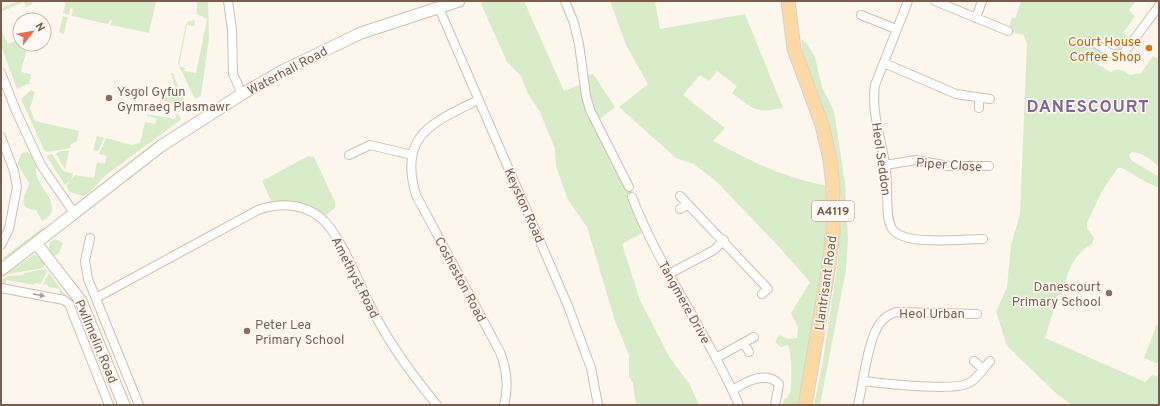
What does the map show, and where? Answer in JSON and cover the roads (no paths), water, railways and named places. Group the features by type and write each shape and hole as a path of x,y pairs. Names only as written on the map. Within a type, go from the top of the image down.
{"main road":[{"name":"Llantrisant Road","path":"788,1 789,22 794,49 822,125 830,160 833,187 833,231 829,265 805,405"},
{"name":"Llantrisant Road","path":"789,22 791,1"}],"street":[{"path":"228,1 232,30 233,74 242,94"},
{"name":"Waterhall Road","path":"1,270 161,146 242,94 284,70 361,34 459,1"},
{"path":"564,1 574,23 579,44 586,96 590,110 629,187"},
{"name":"Heol Seddon","path":"908,1 875,85 873,97 885,165 889,221 894,230 906,237 926,240 983,239"},
{"path":"935,1 1008,31"},
{"path":"976,18 982,1"},
{"path":"1097,44 1104,54 1117,55 1124,53 1159,6"},
{"name":"Keyston Road","path":"439,8 568,306 591,368 598,405"},
{"path":"870,19 874,10"},
{"path":"861,15 896,29"},
{"path":"884,63 918,76 956,94 990,99"},
{"path":"1,73 16,111 41,165 74,213"},
{"path":"979,108 980,98"},
{"name":"Cosheston Road","path":"478,100 430,125 419,139 412,155 411,178 416,195 494,340 505,364 507,380 504,405"},
{"path":"1,136 14,171 17,187 9,229 1,245"},
{"path":"348,155 370,145 412,155"},
{"name":"Piper Close","path":"885,165 916,160 949,166 989,166"},
{"path":"680,196 724,240 768,289 762,294"},
{"name":"Tangmere Drive","path":"632,197 643,226 716,358 739,405"},
{"path":"680,210 688,204"},
{"name":"Amethyst Road","path":"96,298 258,210 273,205 299,207 322,218 334,233 375,316 410,370 437,405"},
{"name":"Pwllmelin Road","path":"90,238 85,261 85,269 139,405"},
{"path":"669,274 714,250 724,240"},
{"name":"Pwllmelin Road","path":"36,243 77,293 124,405"},
{"name":"Pwllmelin Road","path":"1,288 64,300 69,304 109,405"},
{"path":"74,316 85,311"},
{"name":"Heol Urban","path":"858,405 873,334 880,322 886,316 896,312 977,314"},
{"path":"716,358 754,337"},
{"path":"99,344 112,339"},
{"path":"744,343 749,352"},
{"path":"974,361 983,369"},
{"path":"863,381 905,386 962,386 975,379 990,361"},
{"path":"732,390 758,377 776,381 779,384 775,405"}],"place":[{"name":"Court House Coffee Shop","path":"1149,48"},
{"name":"Ysgol Gyfun Gymraeg Plasmawr","path":"109,98"},
{"name":"Danescourt Primary School","path":"1109,293"},
{"name":"Peter Lea Primary School","path":"247,331"}],"district":[{"name":"DANESCOURT","path":"1088,106"}]}
